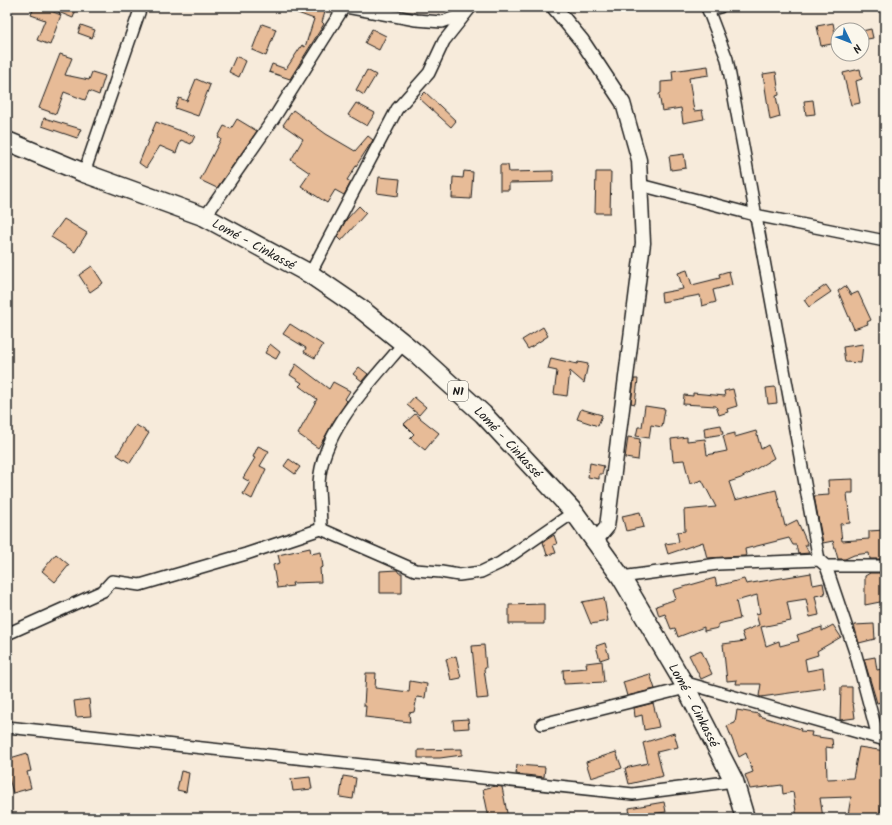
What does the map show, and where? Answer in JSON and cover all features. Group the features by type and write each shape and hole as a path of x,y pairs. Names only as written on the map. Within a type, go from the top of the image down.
{"highway":[{"name":"Lomé - Cinkassé","path":"7,141 84,173 205,217 310,274 361,309 404,344 483,414 574,512 596,540 621,577 685,685 734,781 745,818"}],"street":[{"path":"84,173 141,7"},
{"path":"205,217 274,118 345,7 416,20 442,22 468,11"},
{"path":"554,7 582,41 623,103 639,160 643,244 607,526 596,540"},
{"path":"720,7 707,8 727,59 755,215 822,563 856,655 882,739"},
{"path":"310,274 397,109 429,73 444,41 468,11"},
{"path":"640,185 755,215 885,241"},
{"path":"322,529 319,482 326,451 350,408 404,344"},
{"path":"7,634 103,591 112,581 140,585 246,554 322,529 414,570 459,575 481,572 500,563 574,512"},
{"path":"621,577 718,564 822,563 885,566"},
{"path":"542,724 685,685 882,739"},
{"path":"7,727 633,794 734,781"}],"building":[{"path":"34,7 40,7 61,15 50,45 37,40 45,20 31,15"},
{"path":"46,7 77,7 73,18"},
{"path":"284,7 321,7 326,9 322,22 324,24 290,79 269,72 272,64 286,69 302,45 305,47 314,19"},
{"path":"262,24 276,29 266,56 252,50"},
{"path":"830,24 830,44 821,46 817,26"},
{"path":"81,25 95,30 92,38 78,33"},
{"path":"372,29 386,36 379,50 365,43"},
{"path":"870,29 873,38 870,39"},
{"path":"60,54 72,58 65,75 89,80 92,72 105,76 99,95 89,91 85,100 64,92 56,114 39,108"},
{"path":"236,56 246,61 239,77 229,72"},
{"path":"708,66 709,75 689,78 694,111 702,110 704,119 683,123 681,108 662,111 659,94 661,93 661,82 673,81 672,71"},
{"path":"860,69 862,79 856,81 860,103 851,105 843,73"},
{"path":"367,70 376,75 364,95 356,90"},
{"path":"776,72 779,95 776,96 780,117 770,120 763,74"},
{"path":"196,79 210,85 198,116 175,108 179,98 187,101"},
{"path":"425,92 456,121 451,127 419,98"},
{"path":"813,100 815,114 806,115 804,101"},
{"path":"356,103 375,113 367,126 348,115"},
{"path":"293,110 326,134 355,151 368,136 373,140 347,180 351,182 344,195 335,190 327,203 301,186 310,173 291,160 303,139 283,125"},
{"path":"44,118 81,129 77,138 42,126"},
{"path":"237,119 257,131 217,188 200,180 221,139 218,137 224,126 231,129"},
{"path":"156,122 195,136 191,144 181,140 176,153 160,146 146,168 139,163"},
{"path":"684,154 686,168 671,170 669,156"},
{"path":"500,165 508,165 509,172 553,171 553,182 509,183 509,190 500,190"},
{"path":"464,171 473,172 471,199 452,198 453,177 463,178"},
{"path":"596,172 611,172 610,213 595,213"},
{"path":"379,177 400,179 398,196 377,193"},
{"path":"359,206 366,213 341,241 337,237 346,220"},
{"path":"64,219 87,233 75,252 51,237"},
{"path":"92,266 103,283 90,292 79,275"},
{"path":"687,270 692,285 720,278 719,274 729,271 732,285 713,290 716,302 702,306 700,295 662,302 661,293 683,289 678,273"},
{"path":"826,285 831,292 809,307 804,300"},
{"path":"845,286 851,295 858,292 871,320 867,322 868,324 854,329 838,291"},
{"path":"290,324 323,345 315,358 304,352 306,348 283,334"},
{"path":"543,327 548,336 528,349 522,340"},
{"path":"270,344 280,352 276,359 265,353"},
{"path":"863,344 861,363 845,362 843,347"},
{"path":"551,358 577,364 578,362 588,364 584,383 570,371 567,396 554,394 557,371 548,369"},
{"path":"296,364 329,389 333,382 350,391 345,399 347,401 318,448 298,434 317,399 299,386 302,383 290,375"},
{"path":"359,367 368,374 362,381 353,374"},
{"path":"634,379 638,379 635,404 631,403"},
{"path":"775,387 777,403 768,404 766,388"},
{"path":"733,389 737,406 727,409 728,412 719,415 716,406 683,404 684,395 693,396 693,393 725,396 724,391"},
{"path":"414,397 426,407 419,415 407,405"},
{"path":"645,406 665,409 662,427 651,425 649,438 636,436 638,427 642,427"},
{"path":"581,409 602,415 598,426 577,419"},
{"path":"415,414 439,433 425,450 410,438 414,434 404,424"},
{"path":"136,425 149,433 130,463 117,455"},
{"path":"721,425 723,434 705,437 704,428"},
{"path":"756,431 761,449 768,445 774,458 741,478 729,482 735,500 776,490 785,526 797,520 808,545 805,545 809,553 798,554 796,545 793,545 789,538 745,549 746,556 707,558 703,542 668,554 665,544 679,542 677,532 685,531 684,510 716,507 702,480 690,484 684,460 673,461 671,439 687,437 687,441 705,439 707,455 727,451 723,436 735,433 735,437"},
{"path":"628,437 640,439 638,460 625,458"},
{"path":"258,446 269,451 260,466 266,469 252,499 243,494 250,482 243,478 255,458 253,457"},
{"path":"289,459 300,467 295,474 284,466"},
{"path":"590,463 604,466 602,474 599,474 599,479 588,477"},
{"path":"853,479 853,493 847,493 850,523 840,524 842,541 869,539 869,531 885,530 885,559 870,559 869,553 854,555 845,559 838,559 833,541 823,543 814,496 829,495 828,480"},
{"path":"640,512 644,527 626,531 622,516"},
{"path":"554,535 557,544 553,545 556,553 547,555 543,542"},
{"path":"310,548 311,554 321,552 323,567 320,568 321,582 292,583 293,586 277,588 273,565 280,563 278,555"},
{"path":"56,554 69,565 55,582 42,571"},
{"path":"397,570 399,573 402,573 402,593 380,593 380,571"},
{"path":"811,573 813,585 823,583 825,594 815,596 819,615 810,617 806,599 787,602 791,621 761,627 766,646 779,641 780,646 799,641 797,635 822,627 822,631 833,625 841,637 817,651 818,655 805,659 807,671 823,668 825,688 761,697 759,696 761,684 736,684 737,680 727,681 723,644 745,641 742,632 759,625 756,614 760,613 757,595 736,601 740,619 718,624 718,628 704,631 704,627 678,637 675,628 671,629 665,614 659,616 656,606 676,599 673,590 715,578 717,586 744,579 746,584"},
{"path":"870,573 885,573 885,601 865,605 865,576"},
{"path":"604,598 608,621 591,624 582,602"},
{"path":"544,604 544,624 509,624 509,605"},
{"path":"874,624 875,639 859,643 854,625"},
{"path":"605,643 609,657 600,660 596,646"},
{"path":"484,645 486,668 484,669 488,698 477,699 472,646"},
{"path":"701,650 712,674 701,679 689,655"},
{"path":"456,656 461,678 451,680 446,659"},
{"path":"875,657 877,670 882,669 885,680 885,701 877,703 864,659"},
{"path":"602,661 604,682 564,684 563,670 587,668 586,663"},
{"path":"366,673 376,673 375,688 409,692 410,681 427,684 425,698 417,697 414,712 409,713 410,722 365,717 366,706 364,706"},
{"path":"650,674 655,689 627,696 623,682"},
{"path":"841,687 852,687 852,703 855,718 840,720"},
{"path":"89,699 91,716 76,717 74,701"},
{"path":"653,703 659,727 644,730 642,715 635,717 634,708"},
{"path":"737,710 759,714 759,716 801,729 800,731 812,732 811,736 832,739 833,748 826,747 827,779 853,778 859,747 885,751 885,797 883,796 879,818 848,815 851,797 820,798 823,818 797,818 793,792 783,794 782,785 750,789 745,775 753,772 746,753 739,757 727,726 735,723"},
{"path":"468,719 469,728 454,729 453,720"},
{"path":"674,733 678,747 657,752 663,776 629,784 625,768 648,763 643,743"},
{"path":"462,749 462,755 440,758 418,758 418,750"},
{"path":"616,752 622,768 591,778 586,762"},
{"path":"27,753 31,771 27,772 31,788 13,793 7,771 7,759"},
{"path":"517,765 545,767 544,777 516,774"},
{"path":"181,771 189,773 186,792 177,790"},
{"path":"343,776 356,778 353,799 340,797"},
{"path":"310,777 312,789 293,791 291,779"},
{"path":"495,786 502,787 508,818 489,818 483,789"},
{"path":"664,802 666,812 630,817 629,808"}]}
